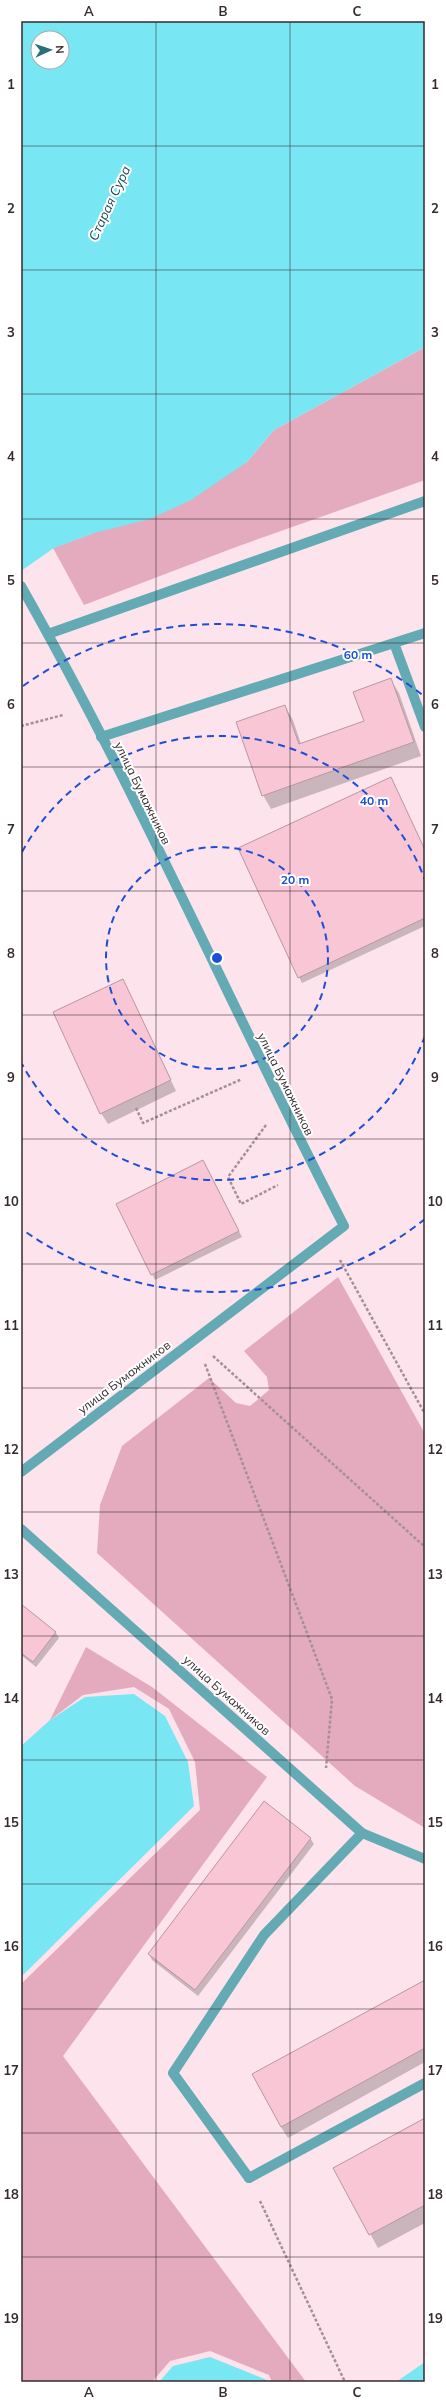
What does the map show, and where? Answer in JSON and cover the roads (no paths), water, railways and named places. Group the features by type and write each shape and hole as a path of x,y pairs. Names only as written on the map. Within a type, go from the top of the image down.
{"street":[{"path":"48,634 425,501"},
{"name":"улица Бумажников","path":"21,1472 344,1226 297,1136 101,737 48,634 22,588"},
{"path":"101,737 425,634"},
{"path":"394,643 425,727"},
{"name":"улица Бумажников","path":"21,1529 362,1833"},
{"path":"425,1858 362,1833 264,1935 173,2073 249,2178 425,2082"}],"water":[{"name":"Старая Сура","path":"21,21 425,21 425,347 274,430 247,462 191,500 150,519 94,533 54,548 21,571"},
{"path":"134,1694 165,1716 188,1762 194,1806 21,1977 21,1746 50,1720 85,1697"},
{"path":"210,2357 267,2380 268,2382 159,2382 173,2366"},
{"path":"425,2362 425,2382 396,2382"}]}
